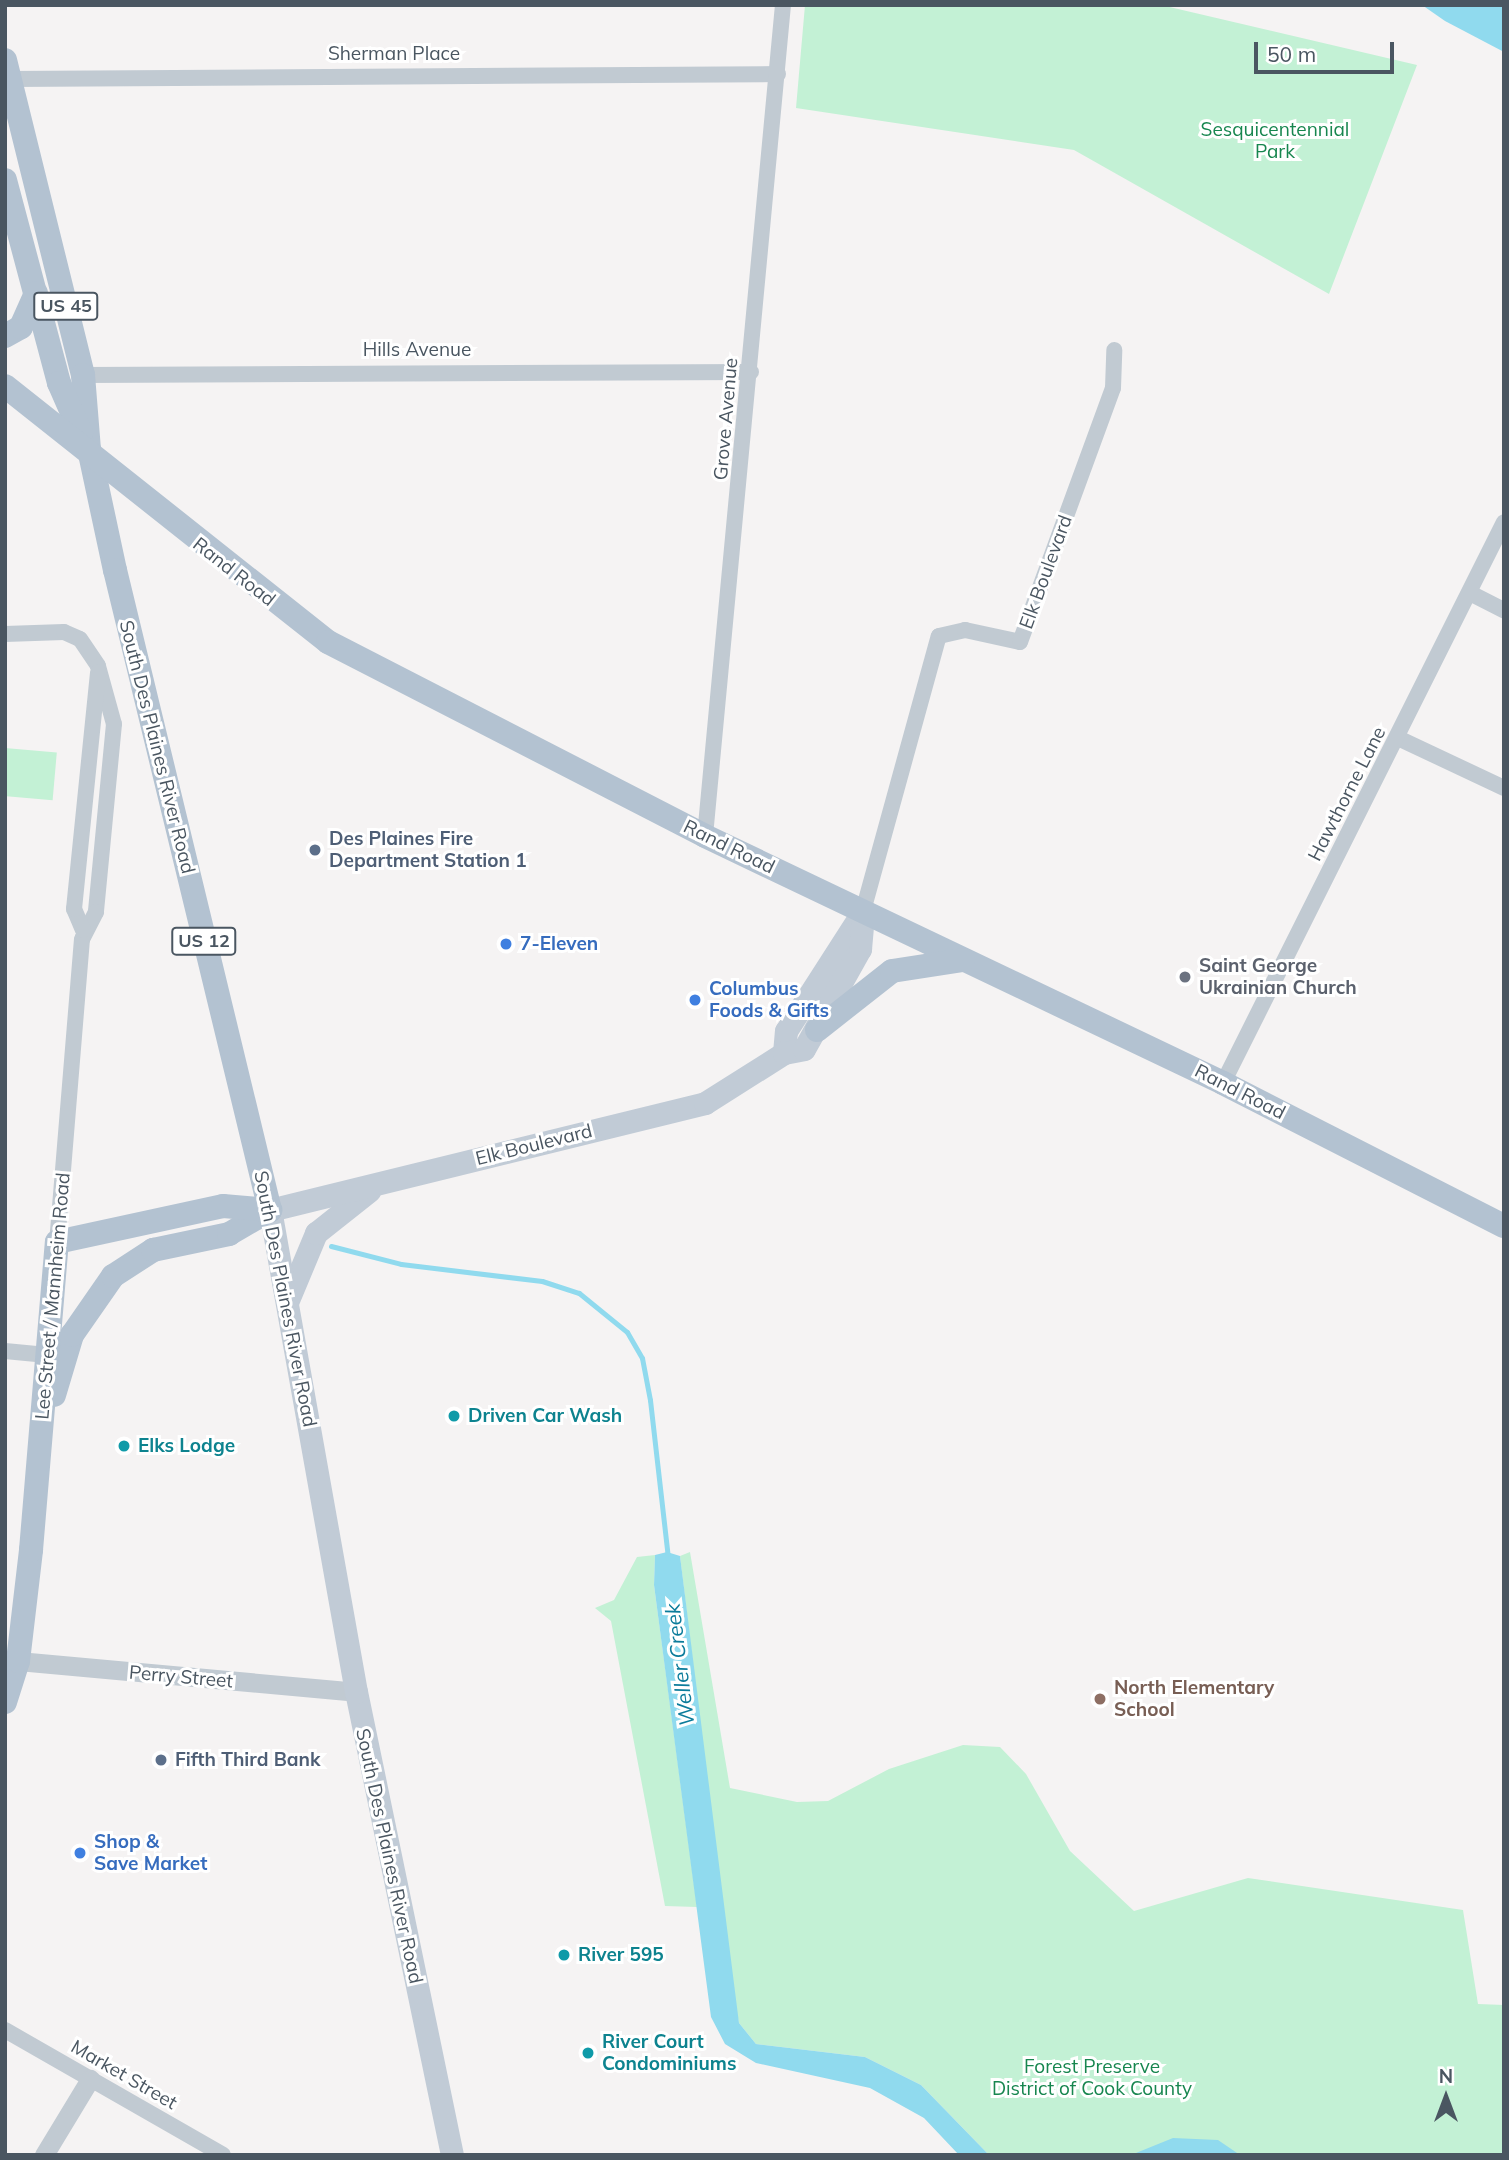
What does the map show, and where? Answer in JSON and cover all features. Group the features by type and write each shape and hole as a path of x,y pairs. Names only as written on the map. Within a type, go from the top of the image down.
{"main road":[{"name":"South Des Plaines River Road","path":"8,70 83,375 89,449 270,1210 356,1692 452,2155"},
{"name":"South Des Plaines River Road","path":"5,180 59,383 89,449"},
{"path":"5,336 21,327 36,293"},
{"name":"Rand Road","path":"5,386 89,449 267,600 328,642 705,836 1223,1083 1504,1226"},
{"name":"Elk Boulevard","path":"40,1443 72,1335 113,1276 153,1251 229,1234 270,1210 705,1103 784,1053 804,1049 860,949 863,911"},
{"name":"Elk Boulevard","path":"784,1053 786,1031 863,911"},
{"path":"817,1030 892,971 966,960"},
{"path":"287,1303 316,1233 387,1182"},
{"name":"Elk Boulevard","path":"57,1242 223,1206 270,1210"},
{"name":"Lee Street / Mannheim Road","path":"5,1702 40,1443 57,1242"}],"street":[{"name":"Grove Avenue","path":"705,836 751,372 783,5"},
{"name":"Sherman Place","path":"8,70 778,74"},
{"name":"Elk Boulevard","path":"863,911 939,636 965,630 1020,642 1113,388 1114,350"},
{"name":"Hills Avenue","path":"83,375 751,372"},
{"name":"Hawthorne Lane","path":"1223,1083 1399,739 1504,522"},
{"path":"1470,593 1504,610"},
{"path":"5,634 64,632 80,639 98,666"},
{"name":"Lee Street / Mannheim Road","path":"83,930 96,912 114,749 109,694 98,666"},
{"name":"Lee Street / Mannheim Road","path":"57,1242 83,930 74,909 98,666"},
{"path":"1399,739 1504,788"},
{"path":"5,1351 47,1355"},
{"name":"Perry Street","path":"9,1663 356,1692"},
{"name":"Market Street","path":"5,2030 223,2155"},
{"path":"44,2155 90,2079"}],"green space":[{"name":"Sesquicentennial Park","path":"805,5 1161,5 1417,65 1329,294 1074,150 796,108"},
{"path":"5,748 57,753 53,800 5,796"},
{"name":"Forest Preserve District of Cook County","path":"690,1552 730,1788 797,1802 828,1801 889,1769 963,1745 1000,1747 1026,1774 1070,1851 1134,1911 1248,1878 1463,1910 1478,2004 1504,2005 1504,2155 989,2155 921,2085 865,2057 756,2044 739,2023 732,1988 680,1556"},
{"path":"655,1555 654,1585 697,1907 665,1906 611,1621 595,1608 614,1600 637,1557"}],"water":[{"path":"1422,5 1504,5 1504,52 1445,21"},
{"path":"667,1552 680,1556 739,2023 756,2044 865,2057 921,2085 989,2155 959,2155 924,2118 870,2088 756,2063 725,2044 711,2017 654,1585 655,1555"},
{"path":"1173,2138 1218,2140 1240,2155 1131,2155"}],"waterway":[{"name":"Weller Creek","path":"331,1246 401,1264 542,1281 579,1293 627,1332 642,1358 650,1400 668,1558"}],"place":[{"name":"Des Plaines Fire Department Station 1","path":"315,850"},
{"name":"7-Eleven","path":"506,944"},
{"name":"Saint George Ukrainian Church","path":"1185,977"},
{"name":"Columbus Foods & Gifts","path":"695,1000"},
{"name":"Driven Car Wash","path":"454,1416"},
{"name":"Elks Lodge","path":"124,1446"},
{"name":"North Elementary School","path":"1100,1699"},
{"name":"Fifth Third Bank","path":"161,1760"},
{"name":"Shop & Save Market","path":"80,1853"},
{"name":"River 595","path":"564,1955"},
{"name":"River Court Condominiums","path":"588,2053"}]}
